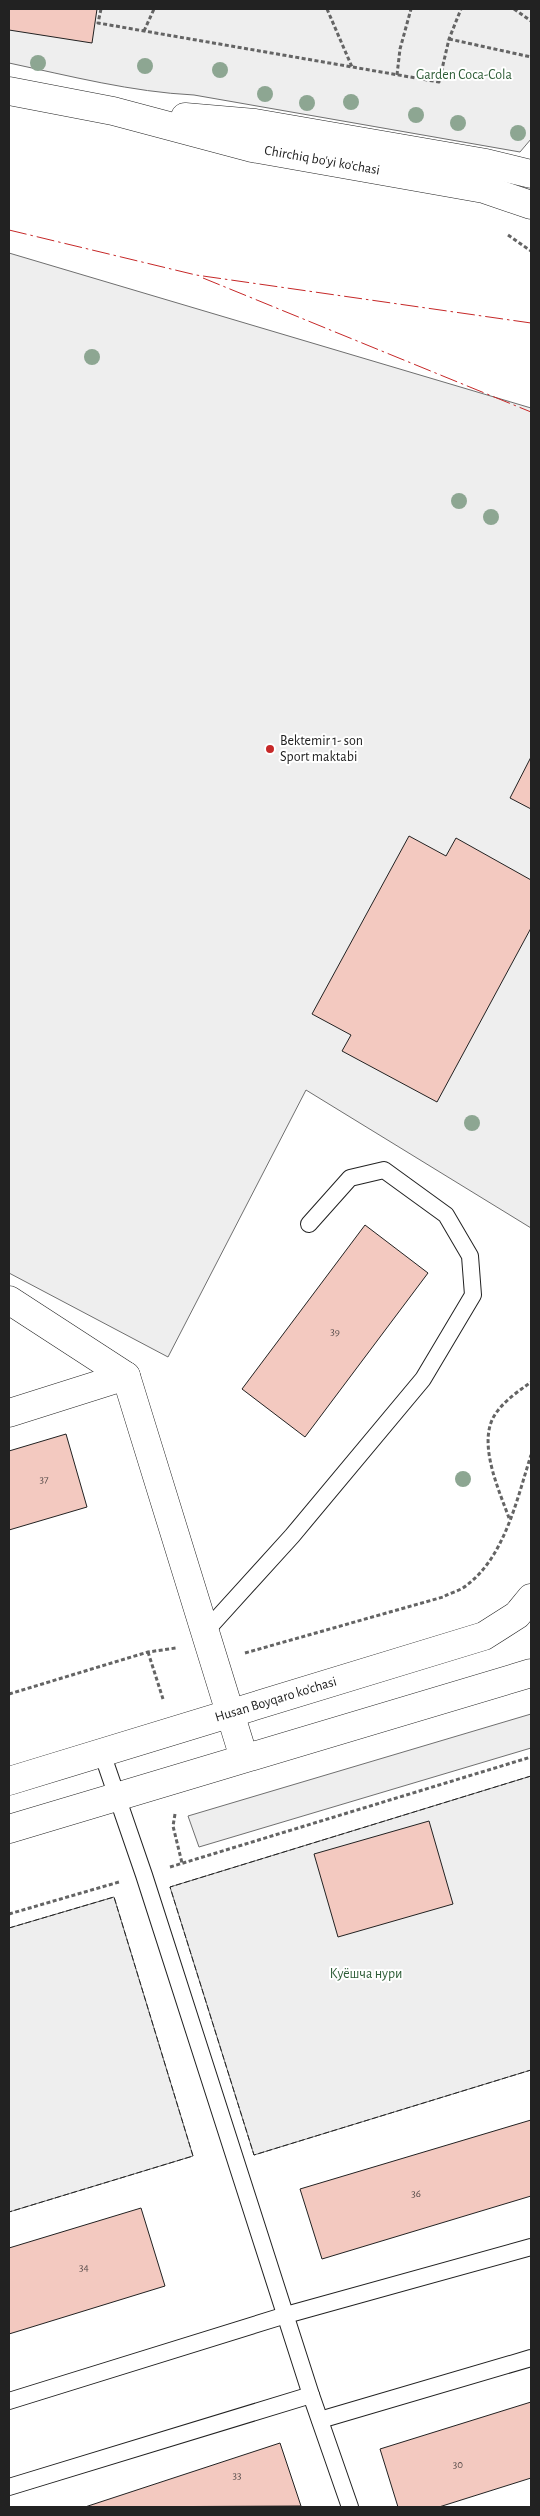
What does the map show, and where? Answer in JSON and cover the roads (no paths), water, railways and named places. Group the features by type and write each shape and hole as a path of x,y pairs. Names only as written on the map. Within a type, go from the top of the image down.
{"street":[{"name":"Chirchiq bo'yi ko'chasi","path":"9,90 113,111 252,148 484,189 531,205"},
{"name":"Chirchiq bo'yi ko'chasi","path":"113,111 255,123 486,163 531,174"},
{"path":"9,1300 126,1376 244,1758"},
{"path":"9,1413 126,1376"},
{"name":"Husan Boyqaro ko'chasi","path":"9,1781 484,1636 517,1615 531,1598"},
{"path":"9,1829 531,1672"}],"lane":[{"path":"208,1646 292,1536 423,1379 473,1295 470,1256 446,1215 384,1170 350,1178 309,1224"},
{"path":"102,1753 144,1875 311,2395 350,2507"},
{"path":"9,2401 286,2315 531,2247"},
{"path":"320,2420 531,2358"},
{"path":"9,2487 311,2395"}],"place":[{"name":"Bektemir 1- son Sport maktabi","path":"270,749"}],"park label":[{"name":"Garden Coca-Cola","path":"464,75"},
{"name":"Куёшча нури","path":"366,1974"}]}
